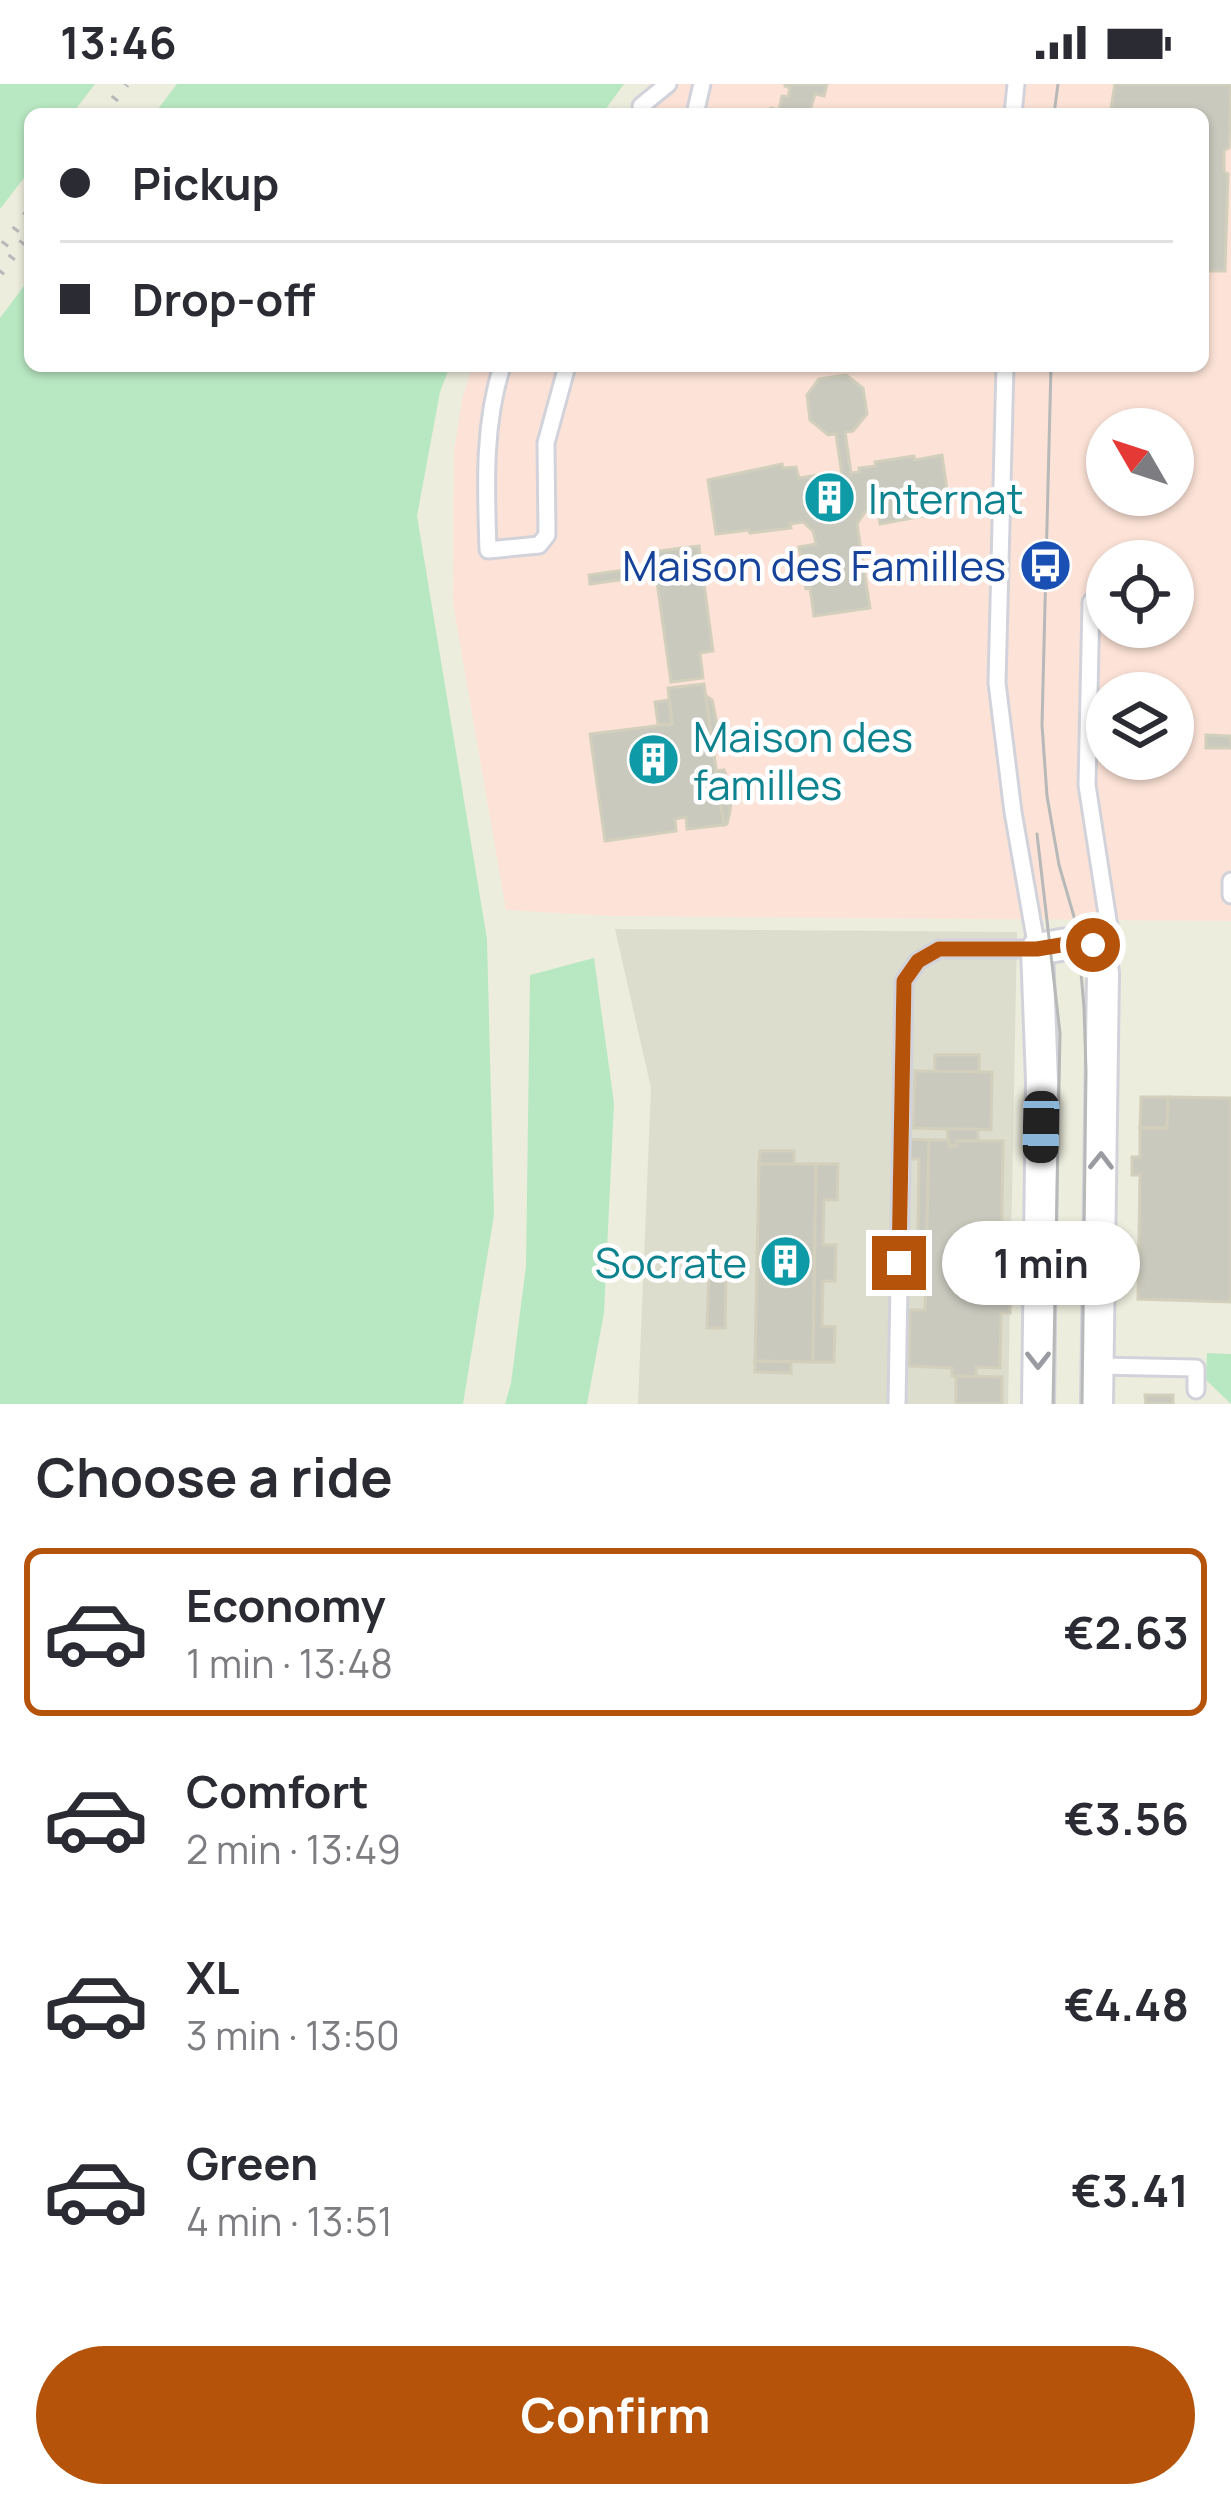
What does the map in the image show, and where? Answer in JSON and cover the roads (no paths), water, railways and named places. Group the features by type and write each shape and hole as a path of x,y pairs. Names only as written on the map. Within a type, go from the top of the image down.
{"street":[{"path":"1038,1404 1042,1081 1037,949 1079,942 1099,949 1103,974 1097,1404"}],"lane":[{"path":"642,108 668,84"},
{"path":"500,372 485,458 488,550 539,545 547,535 546,443 565,372"},
{"path":"897,1404 904,981 918,961 939,949 1037,949 1012,812 997,683 1006,372"},
{"path":"1090,648 1087,785 1108,927 1099,949"},
{"path":"1231,881 1231,894"},
{"path":"1098,1366 1196,1368 1196,1390"}],"tram line":[{"path":"1055,108 1058,84"},
{"path":"1051,372 1042,725 1047,796 1059,865 1077,927 1084,1007 1082,1404"},
{"path":"1037,834 1060,1033 1053,1404"}],"railway":[{"path":"108,108 126,84"},
{"path":"4,245 24,218"},
{"path":"0,273 24,241"}],"place":[{"name":"Internat","path":"829,498"},
{"name":"Maison des Familles","path":"1045,565"},
{"name":"Maison des familles","path":"654,760"},
{"name":"Socrate","path":"786,1262"}]}
